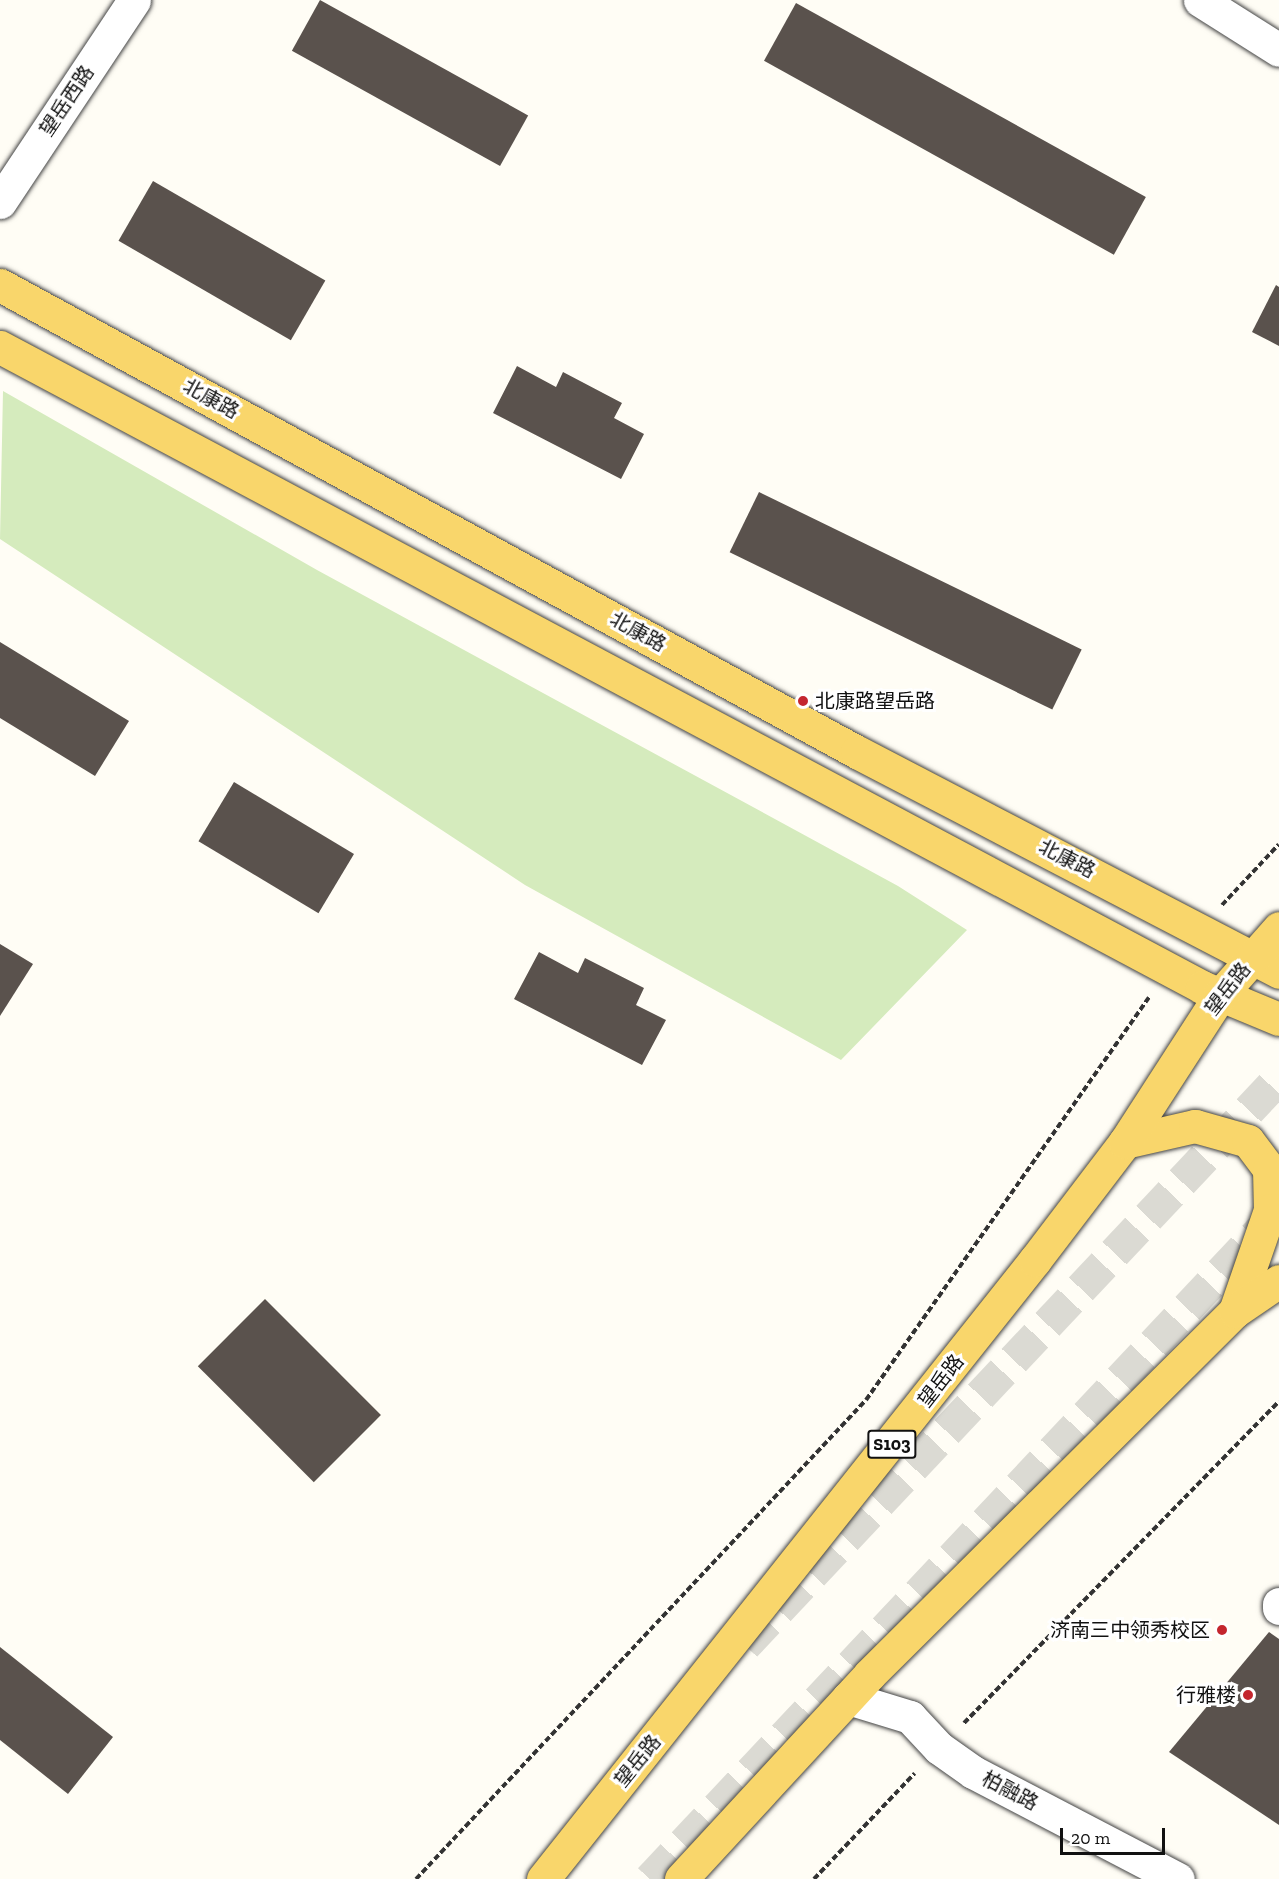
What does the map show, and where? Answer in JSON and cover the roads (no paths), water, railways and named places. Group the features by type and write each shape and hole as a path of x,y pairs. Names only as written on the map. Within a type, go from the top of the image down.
{"main road":[{"name":"北康路","path":"0,285 857,752 1266,964"},
{"path":"0,347 1172,969 1220,994 1279,1019"},
{"name":"望岳路","path":"543,1879 901,1433 1125,1142 1220,994 1266,964 1279,928"},
{"path":"1125,1142 1195,1126 1248,1141 1269,1169 1270,1210 1235,1311"},
{"path":"681,1879 848,1698 1235,1311 1279,1281"}],"street":[{"name":"望岳西路","path":"0,202 134,0"},
{"path":"1200,0 1279,50"},
{"name":"柏融路","path":"848,1698 910,1717 939,1748 973,1772 1178,1879"}],"tunnel":[{"path":"745,1645 1279,1078"},
{"path":"650,1879 1267,1223"}],"place":[{"name":"北康路望岳路","path":"803,701"},
{"name":"济南三中领秀校区","path":"1222,1630"},
{"name":"行雅楼","path":"1248,1695"}]}
